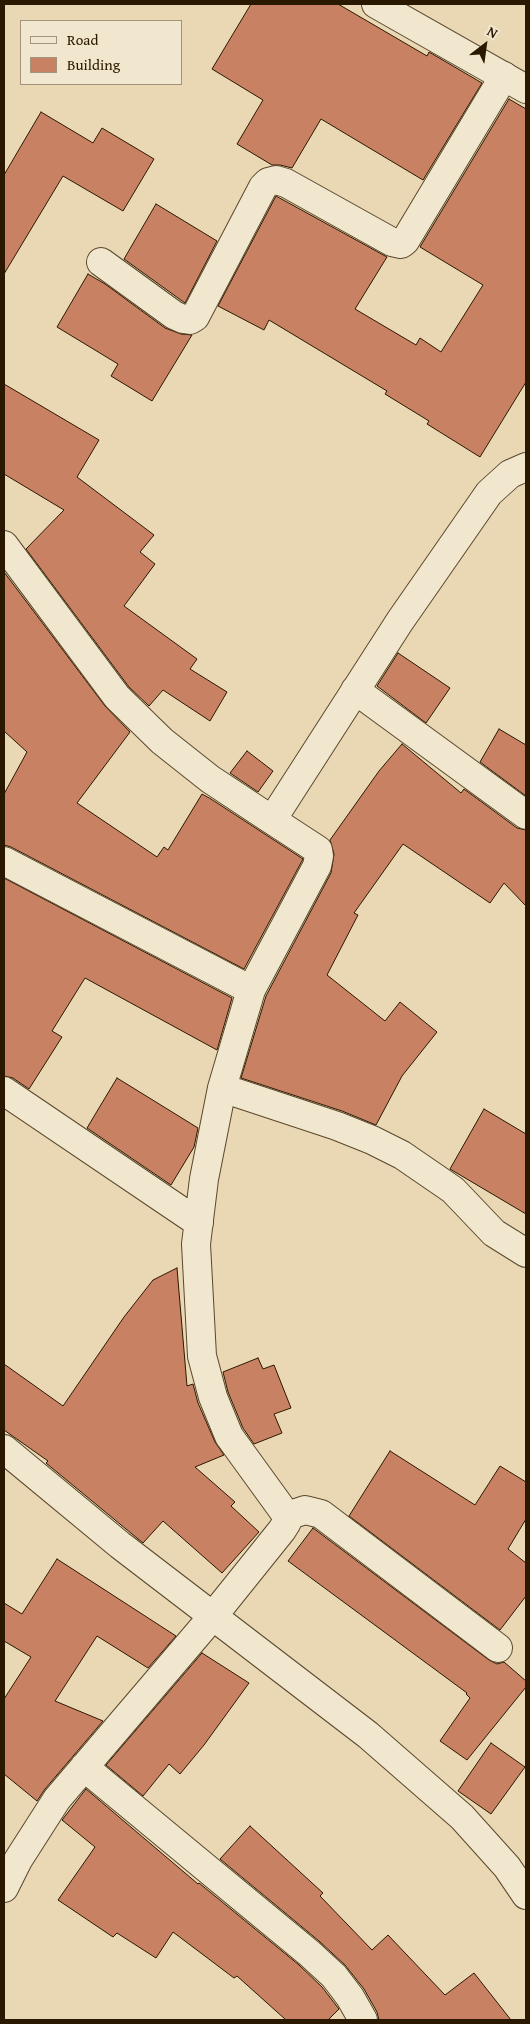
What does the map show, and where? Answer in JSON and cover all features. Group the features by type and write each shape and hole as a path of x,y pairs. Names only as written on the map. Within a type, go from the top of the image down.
{"street":[{"path":"101,262 174,315 190,320 195,317 263,187 268,182 276,180 286,183 392,242 401,244 405,241 515,82 376,4"},
{"path":"272,820 355,690 489,493 518,470 526,447"},
{"path":"4,545 117,697 162,741 210,779 318,850 319,856 317,866 251,990 222,1088 204,1179 196,1244 202,1356 213,1397 229,1436 287,1516 286,1522 282,1530 213,1616 57,1799 18,1860 4,1888"},
{"path":"355,690 526,815"},
{"path":"4,861 251,990"},
{"path":"222,1088 337,1126 402,1155 453,1190 494,1233 526,1253"},
{"path":"4,1091 199,1223"},
{"path":"4,1449 120,1545 368,1735 462,1817 507,1867 526,1895"},
{"path":"287,1516 305,1510 321,1514 498,1648"},
{"path":"84,1768 309,1953 339,1983 350,1997 363,2020"}],"building":[{"path":"251,4 338,4 427,56 429,52 482,83 423,180 321,119 292,168 272,165 237,144 263,100 212,69"},
{"path":"509,99 526,109 526,382 480,457 427,424 429,421 385,394 387,391 269,320 264,330 218,306 276,196 387,257 355,309 416,345 420,338 441,352 483,285 420,247"},
{"path":"41,112 93,143 102,128 154,159 123,211 63,176 4,274 4,175"},
{"path":"156,204 217,241 185,303 124,259"},
{"path":"88,274 105,284 165,328 181,334 192,335 152,401 111,376 118,364 57,327"},
{"path":"4,384 99,440 77,477 154,535 140,552 155,564 124,606 197,659 190,669 227,692 210,721 163,690 149,706 129,687 26,549 64,510 4,474"},
{"path":"4,572 105,706 130,732 77,803 157,857 164,847 168,850 202,794 303,859 244,969 4,845 4,794 27,752 4,731"},
{"path":"398,653 450,688 426,723 377,686"},
{"path":"499,729 526,745 526,796 480,762"},
{"path":"402,744 461,793 464,789 517,828 526,830 526,906 504,883 490,903 403,844 354,913 358,915 327,975 385,1021 400,1002 437,1032 402,1076 376,1125 342,1111 241,1078 266,996 331,873 334,854 330,840 379,771"},
{"path":"247,751 273,771 258,792 230,773"},
{"path":"4,878 232,998 217,1050 85,978 52,1031 62,1037 29,1089 13,1078 4,1076"},
{"path":"117,1078 198,1128 194,1147 171,1185 87,1128"},
{"path":"484,1109 526,1134 526,1214 450,1169"},
{"path":"177,1268 187,1386 193,1384 198,1403 215,1442 224,1455 195,1467 235,1502 231,1506 259,1532 222,1573 163,1521 143,1543 46,1463 48,1461 4,1430 4,1364 63,1406 124,1317 153,1280"},
{"path":"258,1358 263,1369 274,1365 291,1408 274,1414 282,1433 254,1444 243,1428 228,1392 223,1372"},
{"path":"390,1451 475,1505 500,1466 526,1482 526,1519 508,1549 526,1563 526,1596 500,1630 349,1516"},
{"path":"313,1528 489,1660 497,1664 504,1662 526,1681 526,1687 467,1760 440,1741 470,1698 467,1693 288,1561"},
{"path":"57,1559 176,1636 148,1668 97,1636 55,1701 103,1721 37,1801 4,1774 4,1699 31,1657 4,1641 4,1603 22,1614"},
{"path":"202,1653 249,1683 204,1745 180,1774 169,1764 143,1796 106,1765"},
{"path":"491,1743 525,1767 491,1814 458,1791"},
{"path":"86,1789 198,1884 299,1965 322,1987 339,2009 328,2020 286,2020 237,1976 234,1978 173,1932 156,1958 117,1933 113,1937 58,1900 95,1847 62,1820"},
{"path":"250,1826 323,1893 320,1896 372,1950 388,1935 445,1995 474,1973 511,2020 379,2020 377,2012 364,1989 345,1965 220,1859"}]}
